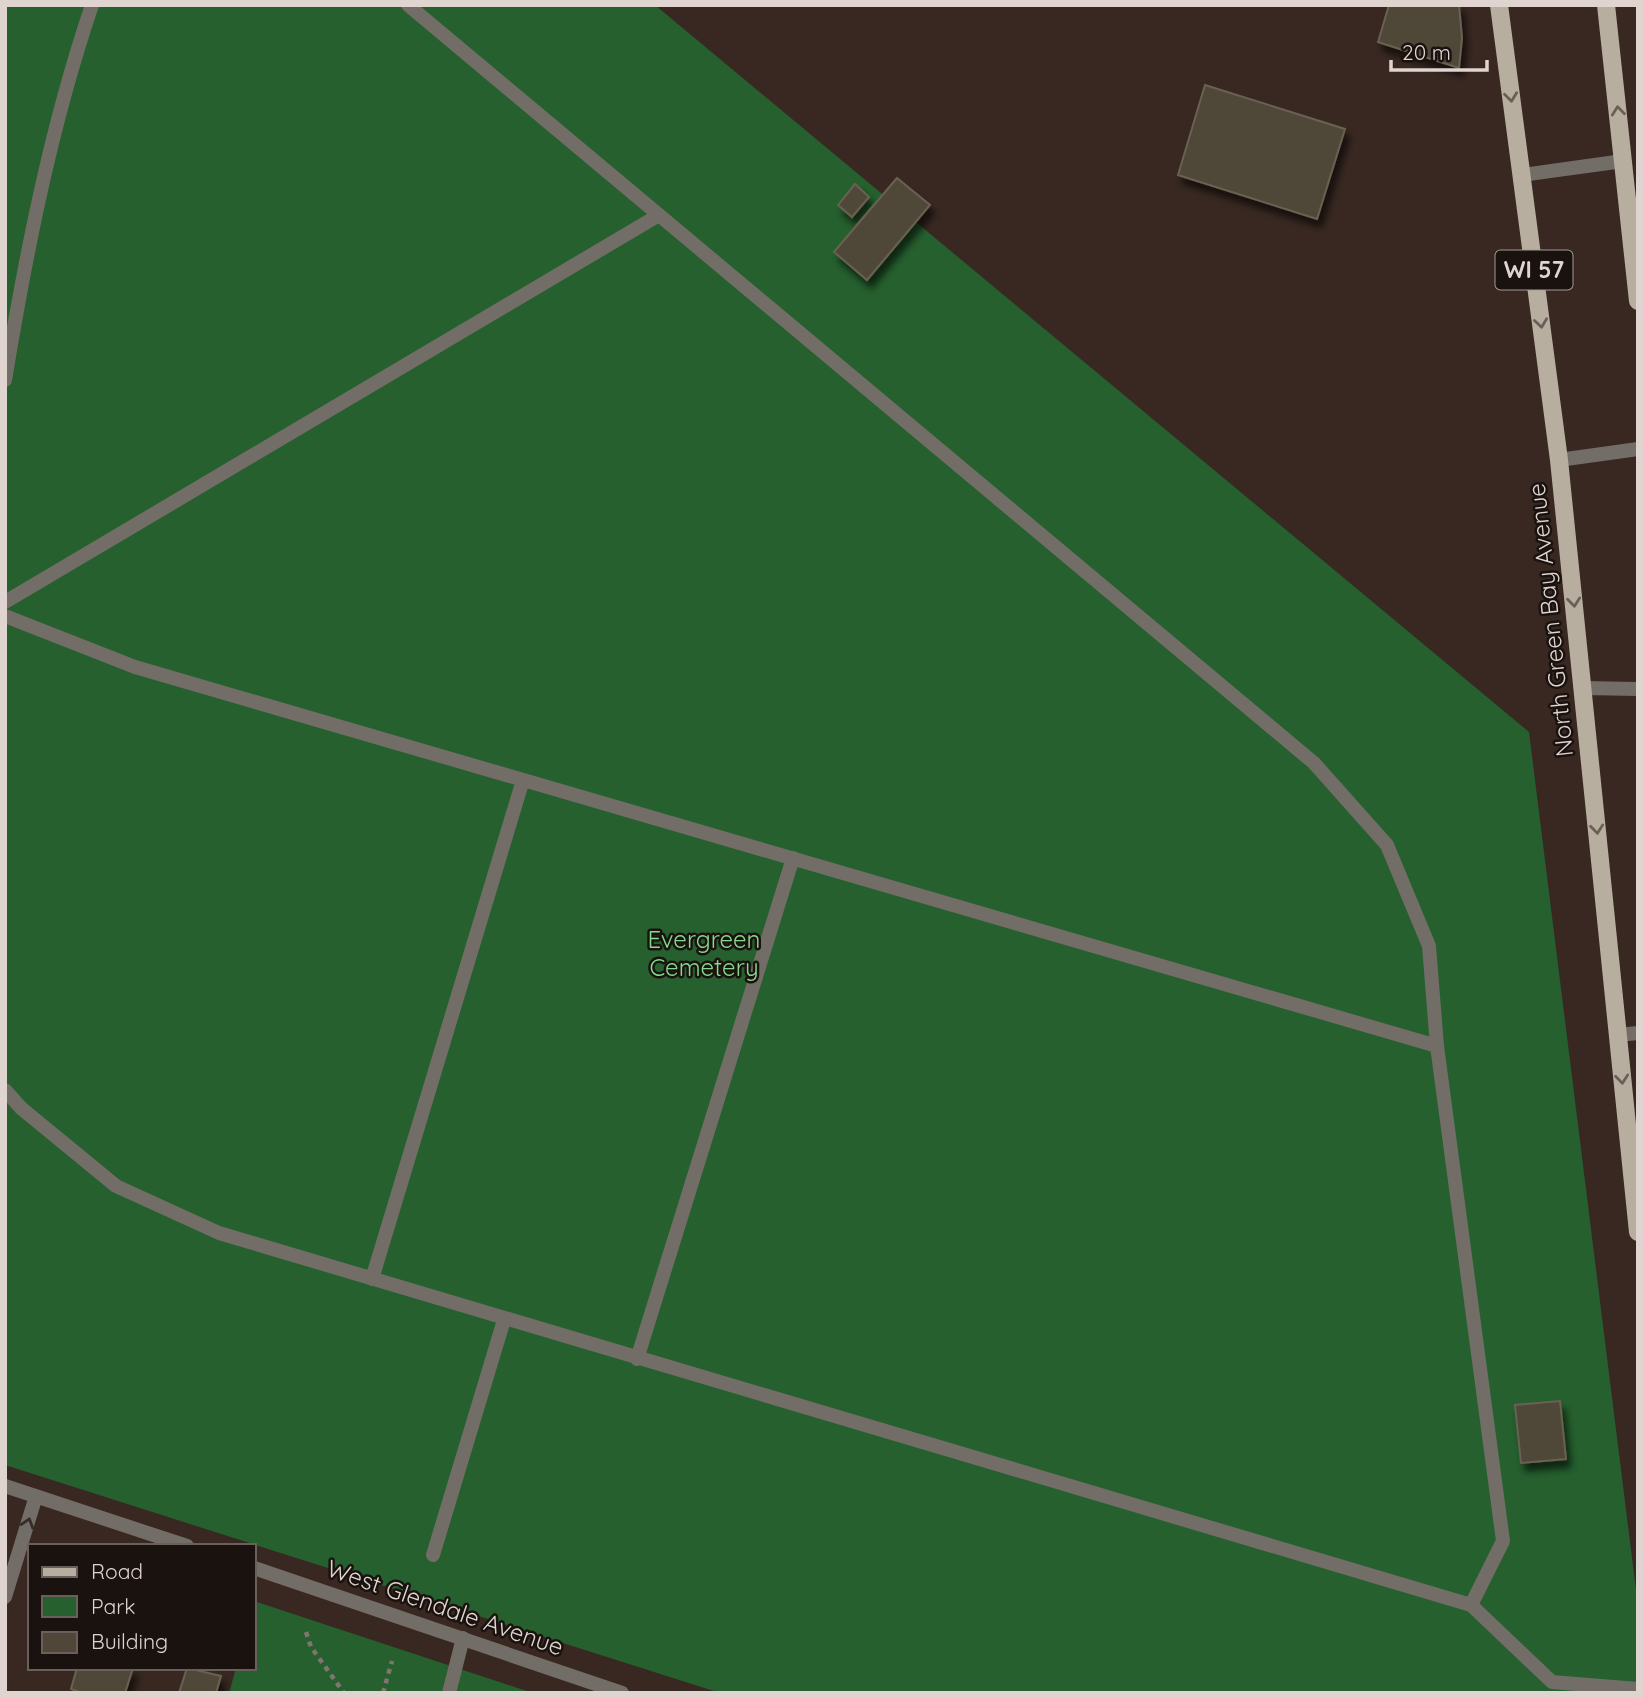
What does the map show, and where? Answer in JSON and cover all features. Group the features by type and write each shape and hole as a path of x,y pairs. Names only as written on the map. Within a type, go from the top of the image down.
{"main road":[{"name":"North Green Bay Avenue","path":"1499,5 1559,460 1638,1232"},
{"path":"1606,5 1623,161 1633,201 1638,301"}],"street":[{"path":"5,380 16,313 65,85 92,5"},
{"path":"408,5 1314,763 1387,845 1429,946 1437,1046 1503,1541 1471,1605"},
{"path":"1522,175 1623,161"},
{"path":"5,602 659,215"},
{"path":"1559,460 1638,449"},
{"path":"5,616 135,667 1437,1046"},
{"path":"1583,688 1638,689"},
{"path":"372,1279 523,780"},
{"path":"637,1359 793,858"},
{"path":"1618,1035 1638,1033"},
{"path":"5,1090 21,1108 116,1186 219,1233 504,1320 1471,1605 1552,1682 1638,1689"},
{"path":"433,1555 504,1320"},
{"path":"5,1486 181,1544"},
{"path":"5,1597 36,1496"},
{"name":"West Glendale Avenue","path":"256,1569 622,1693"},
{"path":"449,1693 463,1638"}],"path":[{"path":"306,1632 311,1647 344,1693"},
{"path":"383,1693 392,1661"}],"green space":[{"name":"Evergreen Cemetery","path":"5,5 655,5 1529,732 1638,1606 1638,1693 720,1693 5,1465"},
{"path":"257,1602 533,1693 229,1693 235,1670 256,1670"}],"building":[{"path":"1389,5 1459,5 1462,38 1459,68 1378,42"},
{"path":"1205,85 1345,129 1317,219 1178,175"},
{"path":"897,178 930,205 867,280 834,252"},
{"path":"855,184 869,197 852,217 838,205"},
{"path":"1560,1401 1566,1459 1521,1463 1515,1405"},
{"path":"76,1670 132,1670 125,1693 82,1693 71,1689"},
{"path":"186,1670 221,1676 216,1693 179,1693"}]}
